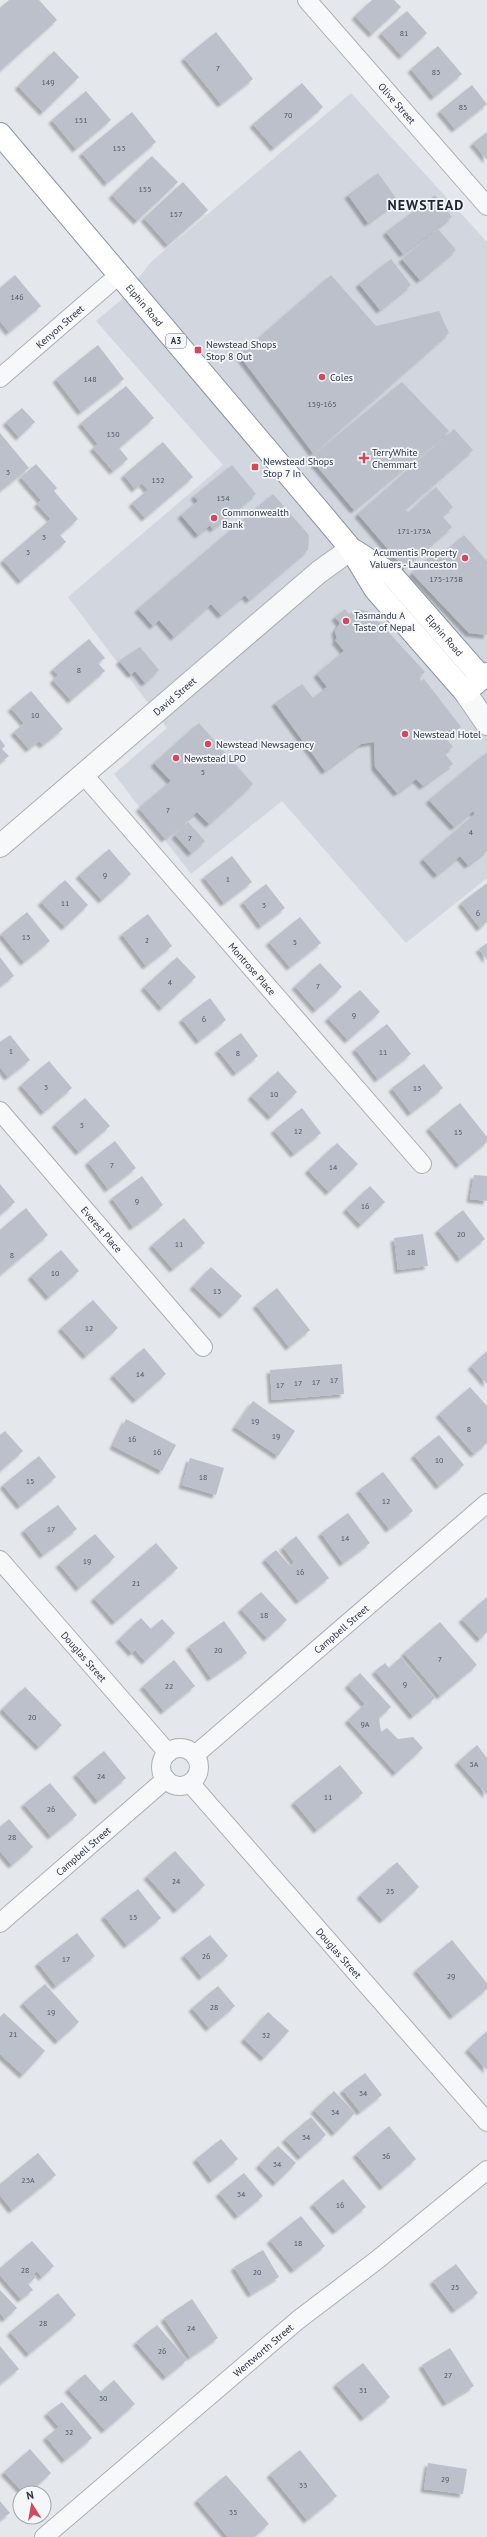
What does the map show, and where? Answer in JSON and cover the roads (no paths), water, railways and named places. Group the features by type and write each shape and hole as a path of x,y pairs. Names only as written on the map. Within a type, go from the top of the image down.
{"highway":[{"name":"Elphin Road","path":"0,134 120,274 351,549 376,589 465,692"},
{"name":"Elphin Road","path":"351,549 391,574 485,680"},
{"name":"A3","path":"465,692 485,680"}],"street":[{"name":"Olive Street","path":"307,0 487,206"},
{"name":"Kenyon Street","path":"0,378 120,274"},
{"name":"David Street","path":"0,846 319,572 351,549"},
{"path":"465,692 487,724"},
{"name":"Montrose Place","path":"83,774 422,1164"},
{"name":"Everest Place","path":"0,1111 203,1347"},
{"name":"Campbell Street","path":"195,1755 487,1503"},
{"name":"Douglas Street","path":"0,1560 168,1753"},
{"path":"179,1748 190,1751 195,1755 198,1761 198,1774 190,1783 177,1786 166,1779 161,1769 164,1757 168,1753 179,1748"},
{"name":"Campbell Street","path":"0,1923 166,1779"},
{"name":"Douglas Street","path":"190,1783 487,2122"},
{"name":"Wentworth Street","path":"44,2537 298,2320 377,2260 487,2170"}],"place":[{"name":"Newstead Shops Stop 8 Out","path":"198,350"},
{"name":"Coles","path":"322,377"},
{"name":"TerryWhite Chemmart","path":"364,458"},
{"name":"Newstead Shops Stop 7 In","path":"255,467"},
{"name":"Commonwealth Bank","path":"214,518"},
{"name":"Acumentis Property Valuers - Launceston","path":"465,558"},
{"name":"Tasmandu A Taste of Nepal","path":"346,621"},
{"name":"Newstead Hotel","path":"405,734"},
{"name":"Newstead Newsagency","path":"208,744"},
{"name":"Newstead LPO","path":"176,758"}],"district":[{"name":"NEWSTEAD","path":"426,205"}]}
